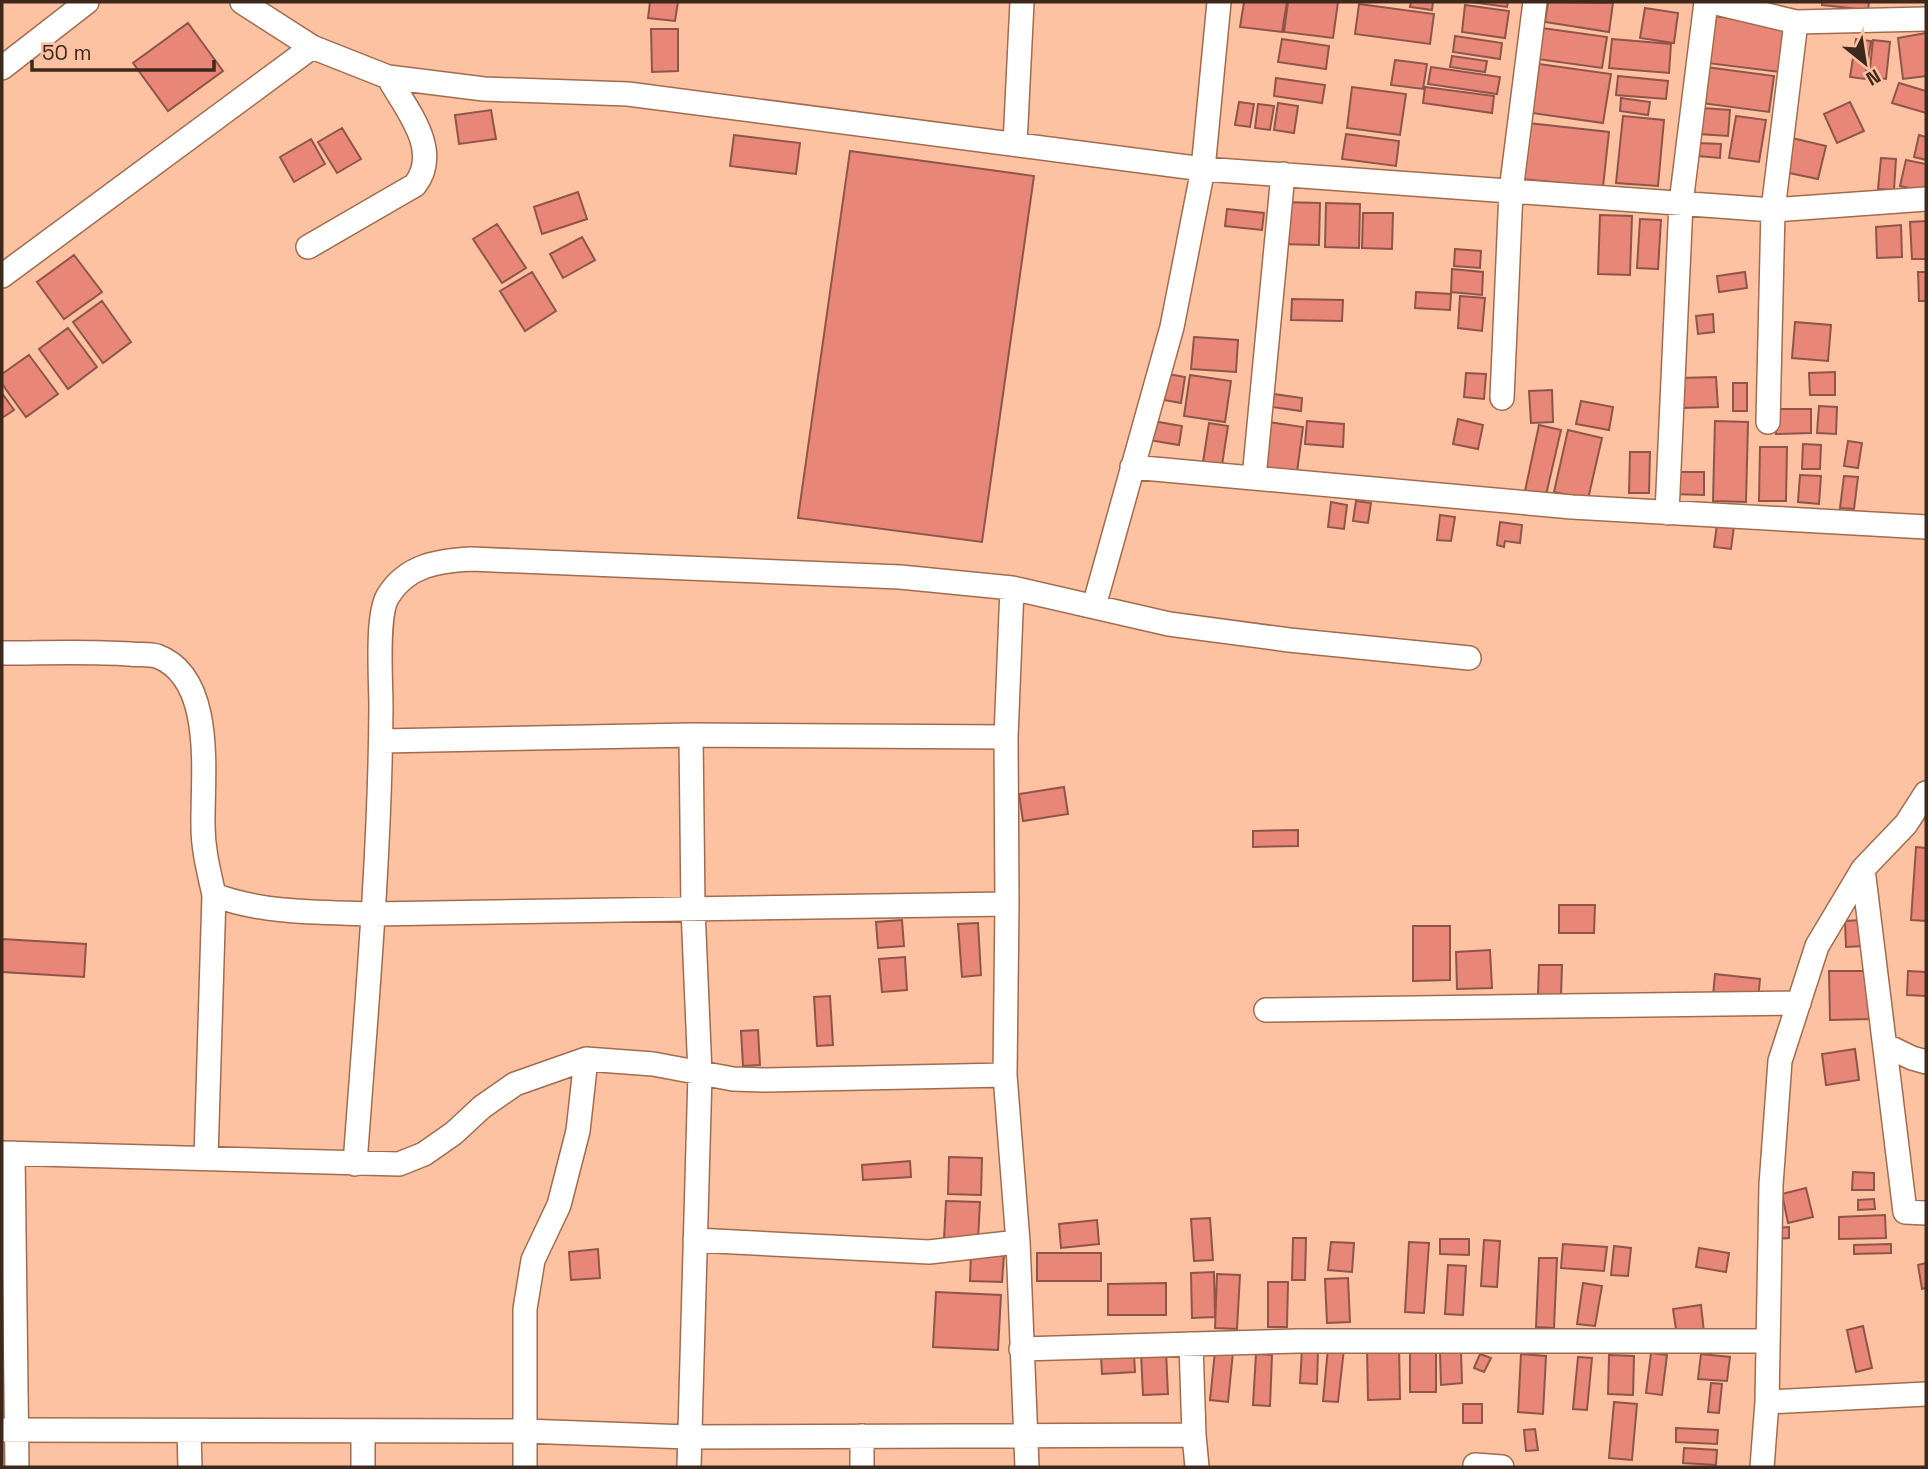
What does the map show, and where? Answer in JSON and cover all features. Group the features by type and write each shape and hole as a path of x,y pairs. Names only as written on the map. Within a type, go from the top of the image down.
{"street":[{"path":"2,68 87,2"},
{"path":"242,2 312,47 388,77 484,89 628,94 1203,169 1773,210 1926,199"},
{"path":"1015,145 1022,2"},
{"path":"1094,607 1172,327 1203,169 1219,2"},
{"path":"1502,398 1511,191 1535,2"},
{"path":"1667,513 1681,203 1706,2"},
{"path":"1712,2 1796,22 1926,19"},
{"path":"1768,422 1773,210 1796,22"},
{"path":"2,276 312,47"},
{"path":"308,247 415,185 423,175 426,157 423,140 388,77"},
{"path":"1254,478 1283,174"},
{"path":"1132,467 1572,508 1926,527"},
{"path":"355,1164 373,914 381,741 381,621 387,597 409,572 436,562 471,559 900,577 1012,588 1169,624 1289,640 1469,658"},
{"path":"1012,588 1006,737 1005,1075 1018,1242 1027,1467"},
{"path":"2,653 116,653 156,656 180,670 193,695 203,736 203,827 214,895 206,1158"},
{"path":"381,741 691,735 1006,737"},
{"path":"689,1467 700,1074 693,909 691,735"},
{"path":"1762,1467 1767,1402 1771,1185 1780,1061 1817,946 1863,870 1916,825 1926,793"},
{"path":"1863,870 1905,1212 1926,1213"},
{"path":"214,895 242,905 300,912 373,914 1007,904"},
{"path":"1266,1010 1798,1003"},
{"path":"1885,1045 1926,1062"},
{"path":"17,1467 9,1430 8,1153 399,1164 424,1154 515,1084 586,1059 653,1064 733,1079 1005,1075"},
{"path":"525,1467 525,1309 534,1260 559,1205 578,1131 586,1059"},
{"path":"695,1241 929,1252 1018,1242"},
{"path":"1021,1349 1297,1341 1768,1341"},
{"path":"1191,1344 1197,1467"},
{"path":"1767,1402 1926,1394"},
{"path":"9,1430 524,1431 688,1437 1194,1435"},
{"path":"189,1431 190,1467"},
{"path":"363,1431 363,1467"},
{"path":"862,1436 862,1467"},
{"path":"1475,1465 1502,1467"}],"building":[{"path":"650,2 678,2 675,21 648,18"},
{"path":"1244,2 1287,2 1282,32 1240,27"},
{"path":"1288,2 1338,2 1333,38 1284,32"},
{"path":"1411,2 1433,2 1432,10 1410,7"},
{"path":"1471,2 1508,2 1507,7"},
{"path":"1548,2 1613,3 1609,32 1545,22"},
{"path":"1822,2 1869,2 1868,10 1822,5"},
{"path":"1359,4 1434,14 1430,44 1355,34"},
{"path":"1465,5 1509,11 1505,38 1462,32"},
{"path":"1645,8 1678,13 1674,43 1640,38"},
{"path":"1713,16 1786,25 1780,72 1707,63"},
{"path":"188,23 223,71 168,111 133,63"},
{"path":"1542,28 1607,37 1602,68 1537,59"},
{"path":"651,29 678,29 678,71 652,72"},
{"path":"1926,33 1926,76 1903,79 1898,38"},
{"path":"1455,36 1502,43 1500,59 1453,52"},
{"path":"1282,39 1329,46 1326,69 1278,62"},
{"path":"1612,39 1671,44 1669,73 1609,68"},
{"path":"1856,39 1871,41 1865,79 1850,77"},
{"path":"1873,40 1890,42 1886,79 1869,77"},
{"path":"1452,56 1487,61 1485,72 1450,67"},
{"path":"1395,60 1427,64 1423,89 1391,85"},
{"path":"1539,64 1611,74 1603,123 1532,113"},
{"path":"1431,67 1500,77 1497,94 1428,84"},
{"path":"1706,67 1774,76 1769,112 1701,103"},
{"path":"1618,76 1668,81 1666,99 1616,95"},
{"path":"1276,78 1325,85 1322,103 1274,96"},
{"path":"1899,83 1926,91 1926,113 1892,103"},
{"path":"1352,87 1406,94 1400,135 1347,128"},
{"path":"1425,87 1494,96 1492,113 1423,103"},
{"path":"1621,98 1650,102 1648,115 1620,111"},
{"path":"1239,102 1254,104 1250,127 1235,125"},
{"path":"1850,102 1864,131 1837,143 1824,114"},
{"path":"1278,103 1298,106 1294,133 1274,130"},
{"path":"1258,104 1274,106 1270,130 1255,128"},
{"path":"1702,108 1730,110 1728,136 1699,134"},
{"path":"491,110 496,139 459,144 455,115"},
{"path":"1623,116 1664,120 1658,186 1616,183"},
{"path":"1736,116 1766,120 1759,162 1729,158"},
{"path":"1528,123 1609,132 1603,187 1522,179"},
{"path":"342,128 361,159 337,173 318,142"},
{"path":"1346,134 1399,141 1396,166 1342,159"},
{"path":"734,135 800,143 796,174 730,166"},
{"path":"1919,135 1926,137 1926,160 1914,157"},
{"path":"1792,138 1826,146 1818,179 1784,172"},
{"path":"311,139 325,164 294,182 280,157"},
{"path":"1699,143 1721,144 1720,158 1698,156"},
{"path":"850,151 1034,176 982,542 798,518"},
{"path":"1881,158 1896,159 1894,190 1878,189"},
{"path":"1906,160 1926,164 1926,192 1900,186"},
{"path":"578,192 587,219 542,234 534,207"},
{"path":"1281,202 1320,203 1319,245 1280,244"},
{"path":"1326,203 1360,204 1359,248 1325,247"},
{"path":"1227,209 1264,213 1262,230 1225,226"},
{"path":"1363,213 1393,213 1392,249 1362,248"},
{"path":"1600,215 1632,216 1630,275 1598,274"},
{"path":"1640,219 1661,220 1658,269 1637,268"},
{"path":"1926,221 1926,259 1912,259 1910,222"},
{"path":"497,224 526,268 502,283 473,239"},
{"path":"1901,225 1902,257 1877,258 1876,227"},
{"path":"582,237 595,260 563,278 550,254"},
{"path":"1455,249 1481,251 1480,268 1454,266"},
{"path":"74,255 102,292 64,319 37,282"},
{"path":"1452,269 1483,272 1482,295 1451,292"},
{"path":"532,272 556,311 525,331 500,291"},
{"path":"1745,272 1747,288 1719,292 1717,276"},
{"path":"1918,272 1926,272 1926,301 1919,301"},
{"path":"1416,292 1451,294 1450,310 1415,308"},
{"path":"1460,296 1485,298 1482,331 1458,328"},
{"path":"1292,299 1343,300 1342,321 1291,320"},
{"path":"102,301 131,342 103,363 73,322"},
{"path":"1713,314 1714,332 1698,334 1696,316"},
{"path":"1795,322 1831,325 1828,361 1792,358"},
{"path":"68,328 97,367 68,389 39,349"},
{"path":"1194,337 1238,340 1236,372 1191,369"},
{"path":"29,355 58,394 26,417 2,384 2,374"},
{"path":"1835,372 1835,395 1810,395 1809,373"},
{"path":"1466,373 1486,374 1484,399 1464,397"},
{"path":"1168,374 1185,377 1181,403 1164,400"},
{"path":"1190,375 1231,381 1225,422 1184,416"},
{"path":"1716,377 1718,407 1682,408 1681,378"},
{"path":"1733,383 1747,383 1747,411 1733,411"},
{"path":"1552,390 1553,422 1531,423 1529,391"},
{"path":"2,393 14,410 2,418"},
{"path":"1274,394 1302,398 1301,411 1272,407"},
{"path":"1581,401 1613,407 1609,430 1576,424"},
{"path":"1819,406 1837,407 1836,434 1817,433"},
{"path":"1776,409 1811,409 1811,433 1776,434"},
{"path":"1458,419 1483,425 1478,449 1453,444"},
{"path":"1153,421 1182,426 1179,445 1149,440"},
{"path":"1307,421 1344,424 1343,447 1305,444"},
{"path":"1715,421 1748,422 1746,502 1713,501"},
{"path":"1268,422 1303,427 1297,472 1262,467"},
{"path":"1209,423 1228,426 1222,465 1203,462"},
{"path":"1539,425 1561,430 1546,495 1525,491"},
{"path":"1568,430 1602,438 1588,499 1554,492"},
{"path":"1848,441 1862,443 1858,468 1844,466"},
{"path":"1803,444 1821,445 1820,469 1802,469"},
{"path":"1760,447 1787,447 1786,501 1759,501"},
{"path":"1630,452 1650,452 1649,493 1629,493"},
{"path":"1671,472 1704,472 1704,495 1671,494"},
{"path":"1800,475 1821,476 1819,504 1798,502"},
{"path":"1844,476 1858,477 1854,509 1840,508"},
{"path":"1356,501 1371,503 1368,523 1353,521"},
{"path":"1331,502 1347,505 1344,529 1328,527"},
{"path":"1440,515 1455,517 1451,541 1437,540"},
{"path":"1500,522 1522,525 1520,543 1505,541 1504,547 1497,545"},
{"path":"1717,524 1734,526 1731,549 1714,547"},
{"path":"1064,787 1068,814 1023,821 1019,794"},
{"path":"1298,830 1298,846 1253,847 1253,831"},
{"path":"1916,847 1926,848 1926,921 1911,920"},
{"path":"1559,905 1595,905 1594,933 1559,933"},
{"path":"902,920 904,946 878,948 876,922"},
{"path":"1861,920 1863,946 1846,947 1845,921"},
{"path":"978,923 981,975 962,977 958,924"},
{"path":"1413,926 1450,926 1450,980 1413,981"},
{"path":"2,939 86,944 84,977 2,972"},
{"path":"1490,950 1492,988 1457,989 1456,952"},
{"path":"905,957 907,990 882,992 879,959"},
{"path":"1539,965 1562,965 1561,996 1538,995"},
{"path":"1829,971 1871,971 1872,1019 1830,1020"},
{"path":"1908,971 1926,972 1926,996 1907,995"},
{"path":"1715,974 1760,979 1758,1000 1713,996"},
{"path":"830,996 833,1045 817,1046 814,997"},
{"path":"758,1030 760,1065 743,1066 741,1031"},
{"path":"1855,1049 1859,1080 1826,1085 1822,1054"},
{"path":"949,1157 982,1158 981,1195 948,1194"},
{"path":"910,1161 911,1177 863,1180 862,1165"},
{"path":"1853,1172 1874,1173 1874,1190 1852,1190"},
{"path":"1806,1188 1813,1217 1788,1223 1782,1194"},
{"path":"1874,1199 1875,1209 1858,1210 1858,1200"},
{"path":"946,1201 980,1202 978,1240 944,1239"},
{"path":"1885,1215 1886,1238 1839,1239 1839,1217"},
{"path":"1210,1218 1213,1260 1194,1261 1191,1219"},
{"path":"1097,1220 1099,1244 1061,1248 1059,1224"},
{"path":"1789,1227 1789,1238 1773,1239 1772,1228"},
{"path":"1293,1238 1306,1238 1305,1280 1292,1280"},
{"path":"1440,1239 1469,1239 1469,1255 1440,1254"},
{"path":"1484,1240 1500,1241 1497,1287 1481,1286"},
{"path":"1331,1242 1354,1243 1352,1272 1328,1270"},
{"path":"1409,1242 1429,1243 1424,1313 1405,1312"},
{"path":"1563,1244 1607,1247 1604,1271 1561,1268"},
{"path":"1891,1244 1891,1253 1854,1254 1854,1245"},
{"path":"1614,1246 1631,1248 1628,1276 1611,1275"},
{"path":"1699,1248 1729,1253 1726,1272 1696,1267"},
{"path":"598,1249 600,1278 571,1280 569,1252"},
{"path":"971,1252 1004,1254 1002,1282 970,1281"},
{"path":"1037,1253 1101,1253 1101,1281 1037,1281"},
{"path":"1539,1258 1557,1258 1554,1328 1536,1327"},
{"path":"1926,1263 1926,1288 1922,1289 1918,1265"},
{"path":"1448,1265 1466,1266 1463,1315 1445,1314"},
{"path":"1214,1272 1215,1317 1192,1318 1191,1273"},
{"path":"1217,1274 1240,1275 1237,1329 1215,1328"},
{"path":"1348,1278 1350,1322 1327,1323 1325,1279"},
{"path":"1268,1282 1288,1282 1287,1327 1268,1327"},
{"path":"1166,1283 1166,1315 1108,1315 1108,1284"},
{"path":"1583,1283 1602,1286 1595,1326 1577,1324"},
{"path":"936,1292 1001,1295 998,1350 933,1347"},
{"path":"1701,1305 1704,1332 1677,1336 1673,1309"},
{"path":"1863,1326 1872,1368 1856,1372 1847,1330"},
{"path":"1399,1346 1400,1399 1368,1400 1367,1347"},
{"path":"1328,1348 1344,1349 1338,1402 1323,1401"},
{"path":"1302,1349 1318,1350 1317,1384 1300,1383"},
{"path":"1410,1350 1436,1350 1436,1392 1410,1392"},
{"path":"1166,1351 1168,1394 1143,1395 1141,1353"},
{"path":"1215,1351 1233,1352 1228,1402 1210,1400"},
{"path":"1461,1352 1462,1383 1441,1385 1440,1353"},
{"path":"1651,1353 1667,1355 1662,1395 1646,1393"},
{"path":"1134,1354 1135,1372 1102,1374 1101,1356"},
{"path":"1256,1354 1272,1355 1270,1406 1253,1405"},
{"path":"1480,1354 1491,1358 1484,1372 1474,1368"},
{"path":"1521,1354 1546,1356 1543,1414 1518,1412"},
{"path":"1701,1354 1730,1357 1727,1381 1698,1379"},
{"path":"1609,1355 1634,1356 1633,1395 1608,1394"},
{"path":"1578,1357 1592,1358 1587,1410 1573,1409"},
{"path":"1711,1383 1722,1384 1719,1413 1708,1412"},
{"path":"1614,1402 1637,1404 1632,1460 1609,1458"},
{"path":"1463,1404 1482,1404 1482,1423 1463,1423"},
{"path":"1676,1428 1718,1430 1717,1444 1676,1442"},
{"path":"1535,1429 1538,1450 1526,1451 1524,1430"},
{"path":"1684,1448 1717,1450 1716,1465 1683,1463"}]}
